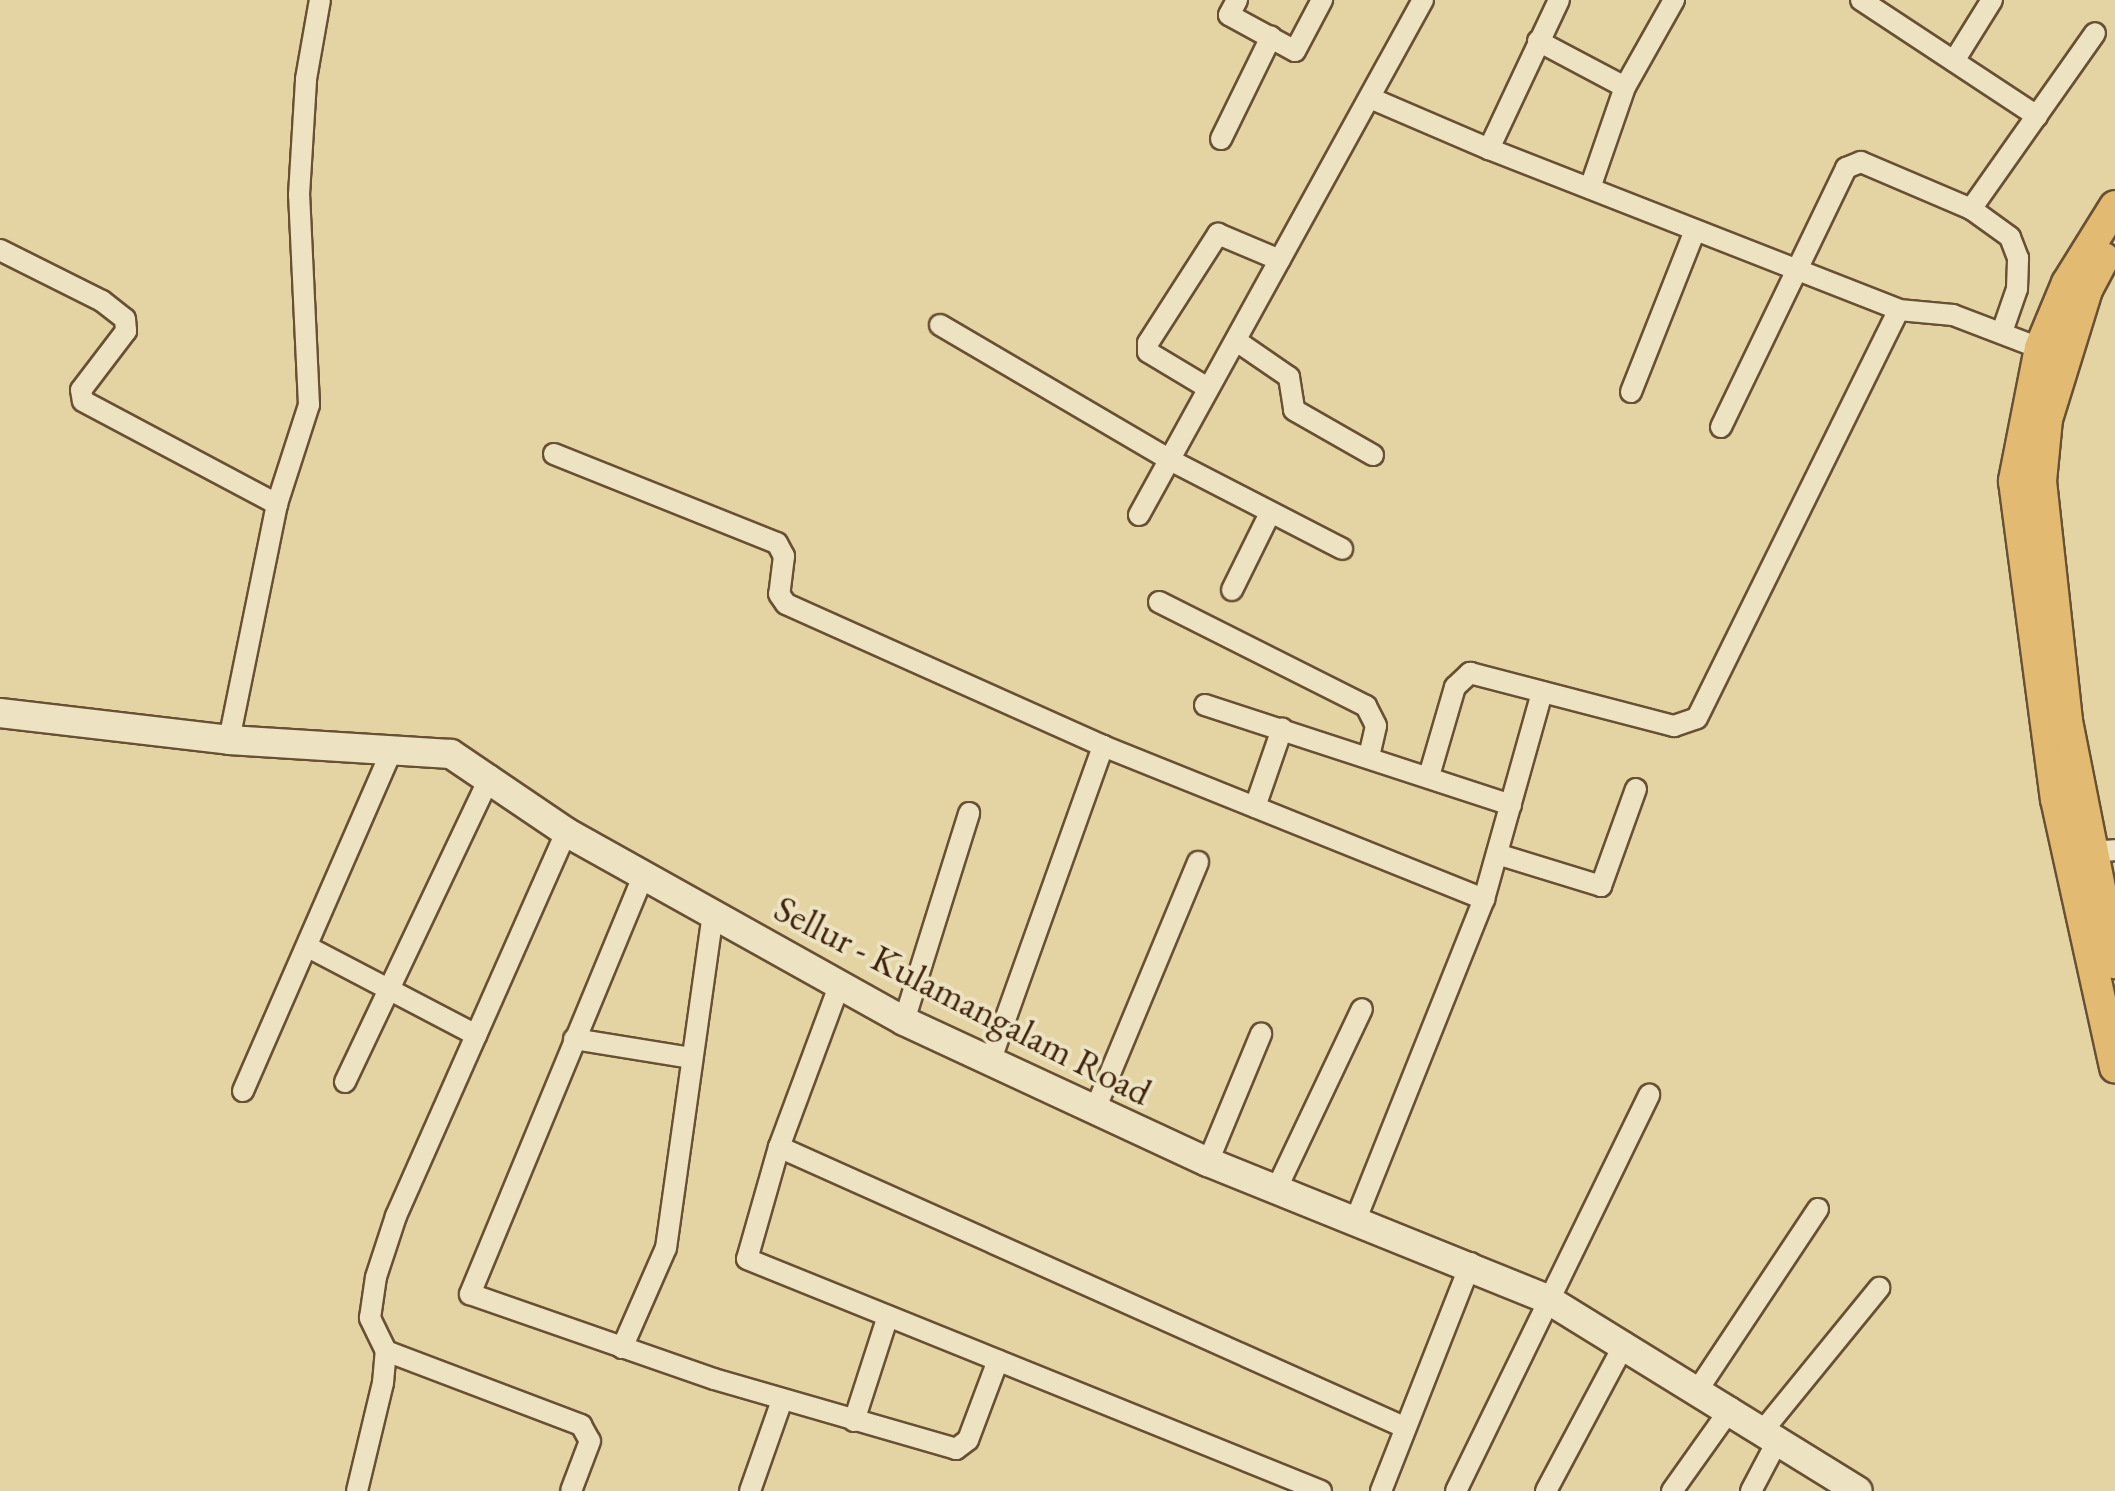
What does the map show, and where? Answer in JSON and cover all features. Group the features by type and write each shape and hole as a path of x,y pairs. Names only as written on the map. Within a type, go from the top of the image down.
{"main road":[{"path":"2115,206 2067,284 2052,353 2041,480 2052,618 2102,851 2115,963"},
{"path":"2115,238 2052,353 2021,420 2016,516 2056,799 2115,1068"},
{"name":"Sellur - Kulamangalam Road","path":"0,713 229,740 393,747 451,754 490,776 566,832 904,1021 1208,1162 1354,1224 1471,1263 1547,1298 1732,1408 1858,1491"}],"street":[{"path":"229,740 278,504 309,405 299,195 306,79 320,0"},
{"path":"1237,0 1230,14 1295,51 1322,0"},
{"path":"1139,515 1208,388 1238,342 1423,0"},
{"path":"1489,149 1558,0"},
{"path":"1590,188 1624,87 1674,0"},
{"path":"1861,0 2037,116"},
{"path":"1954,61 1992,0"},
{"path":"1971,209 2095,33"},
{"path":"1221,139 1271,37"},
{"path":"1538,41 1624,87"},
{"path":"1370,98 1489,149 1900,310 1953,314 2052,353"},
{"path":"1721,427 1851,164 1971,209 2010,237 2018,258 2017,290 2002,332"},
{"path":"1631,392 1695,230"},
{"path":"1208,388 1148,352 1148,344 1218,234 1280,260"},
{"path":"0,250 102,301 125,320 126,332 81,390 83,402 278,504"},
{"path":"1428,776 1460,678 1470,673 1674,726 1697,718 1900,310"},
{"path":"940,324 1168,460 1342,549"},
{"path":"1238,342 1289,377 1294,410 1373,455"},
{"path":"554,454 777,544 784,556 779,594 786,604 1103,746 1484,899"},
{"path":"1232,590 1270,513"},
{"path":"1159,602 1366,706 1376,726 1369,757"},
{"path":"1354,1224 1484,899 1542,692"},
{"path":"1205,705 1510,805"},
{"path":"1255,807 1282,729"},
{"path":"990,1062 1103,746"},
{"path":"242,1091 393,747"},
{"path":"345,1082 490,776"},
{"path":"1497,854 1601,886 1636,788"},
{"path":"904,1021 969,812"},
{"path":"357,1491 386,1351 370,1318 376,1277 476,1035 566,832"},
{"path":"1094,1112 1198,862"},
{"path":"644,874 470,1294 782,1400 964,1447 998,1360"},
{"path":"622,1348 662,1264 713,914"},
{"path":"308,947 476,1035"},
{"path":"839,986 779,1148 747,1259 1321,1491"},
{"path":"1276,1190 1362,1009"},
{"path":"1208,1162 1261,1034"},
{"path":"574,1039 691,1058"},
{"path":"1456,1491 1649,1095"},
{"path":"779,1148 1404,1428"},
{"path":"1699,1388 1818,1209"},
{"path":"1382,1491 1471,1263"},
{"path":"1750,1491 1772,1433 1878,1288"},
{"path":"854,1421 888,1316"},
{"path":"1546,1491 1624,1343"},
{"path":"386,1351 581,1425 590,1441 571,1491"},
{"path":"750,1491 782,1400"},
{"path":"1672,1491 1732,1408"}]}
